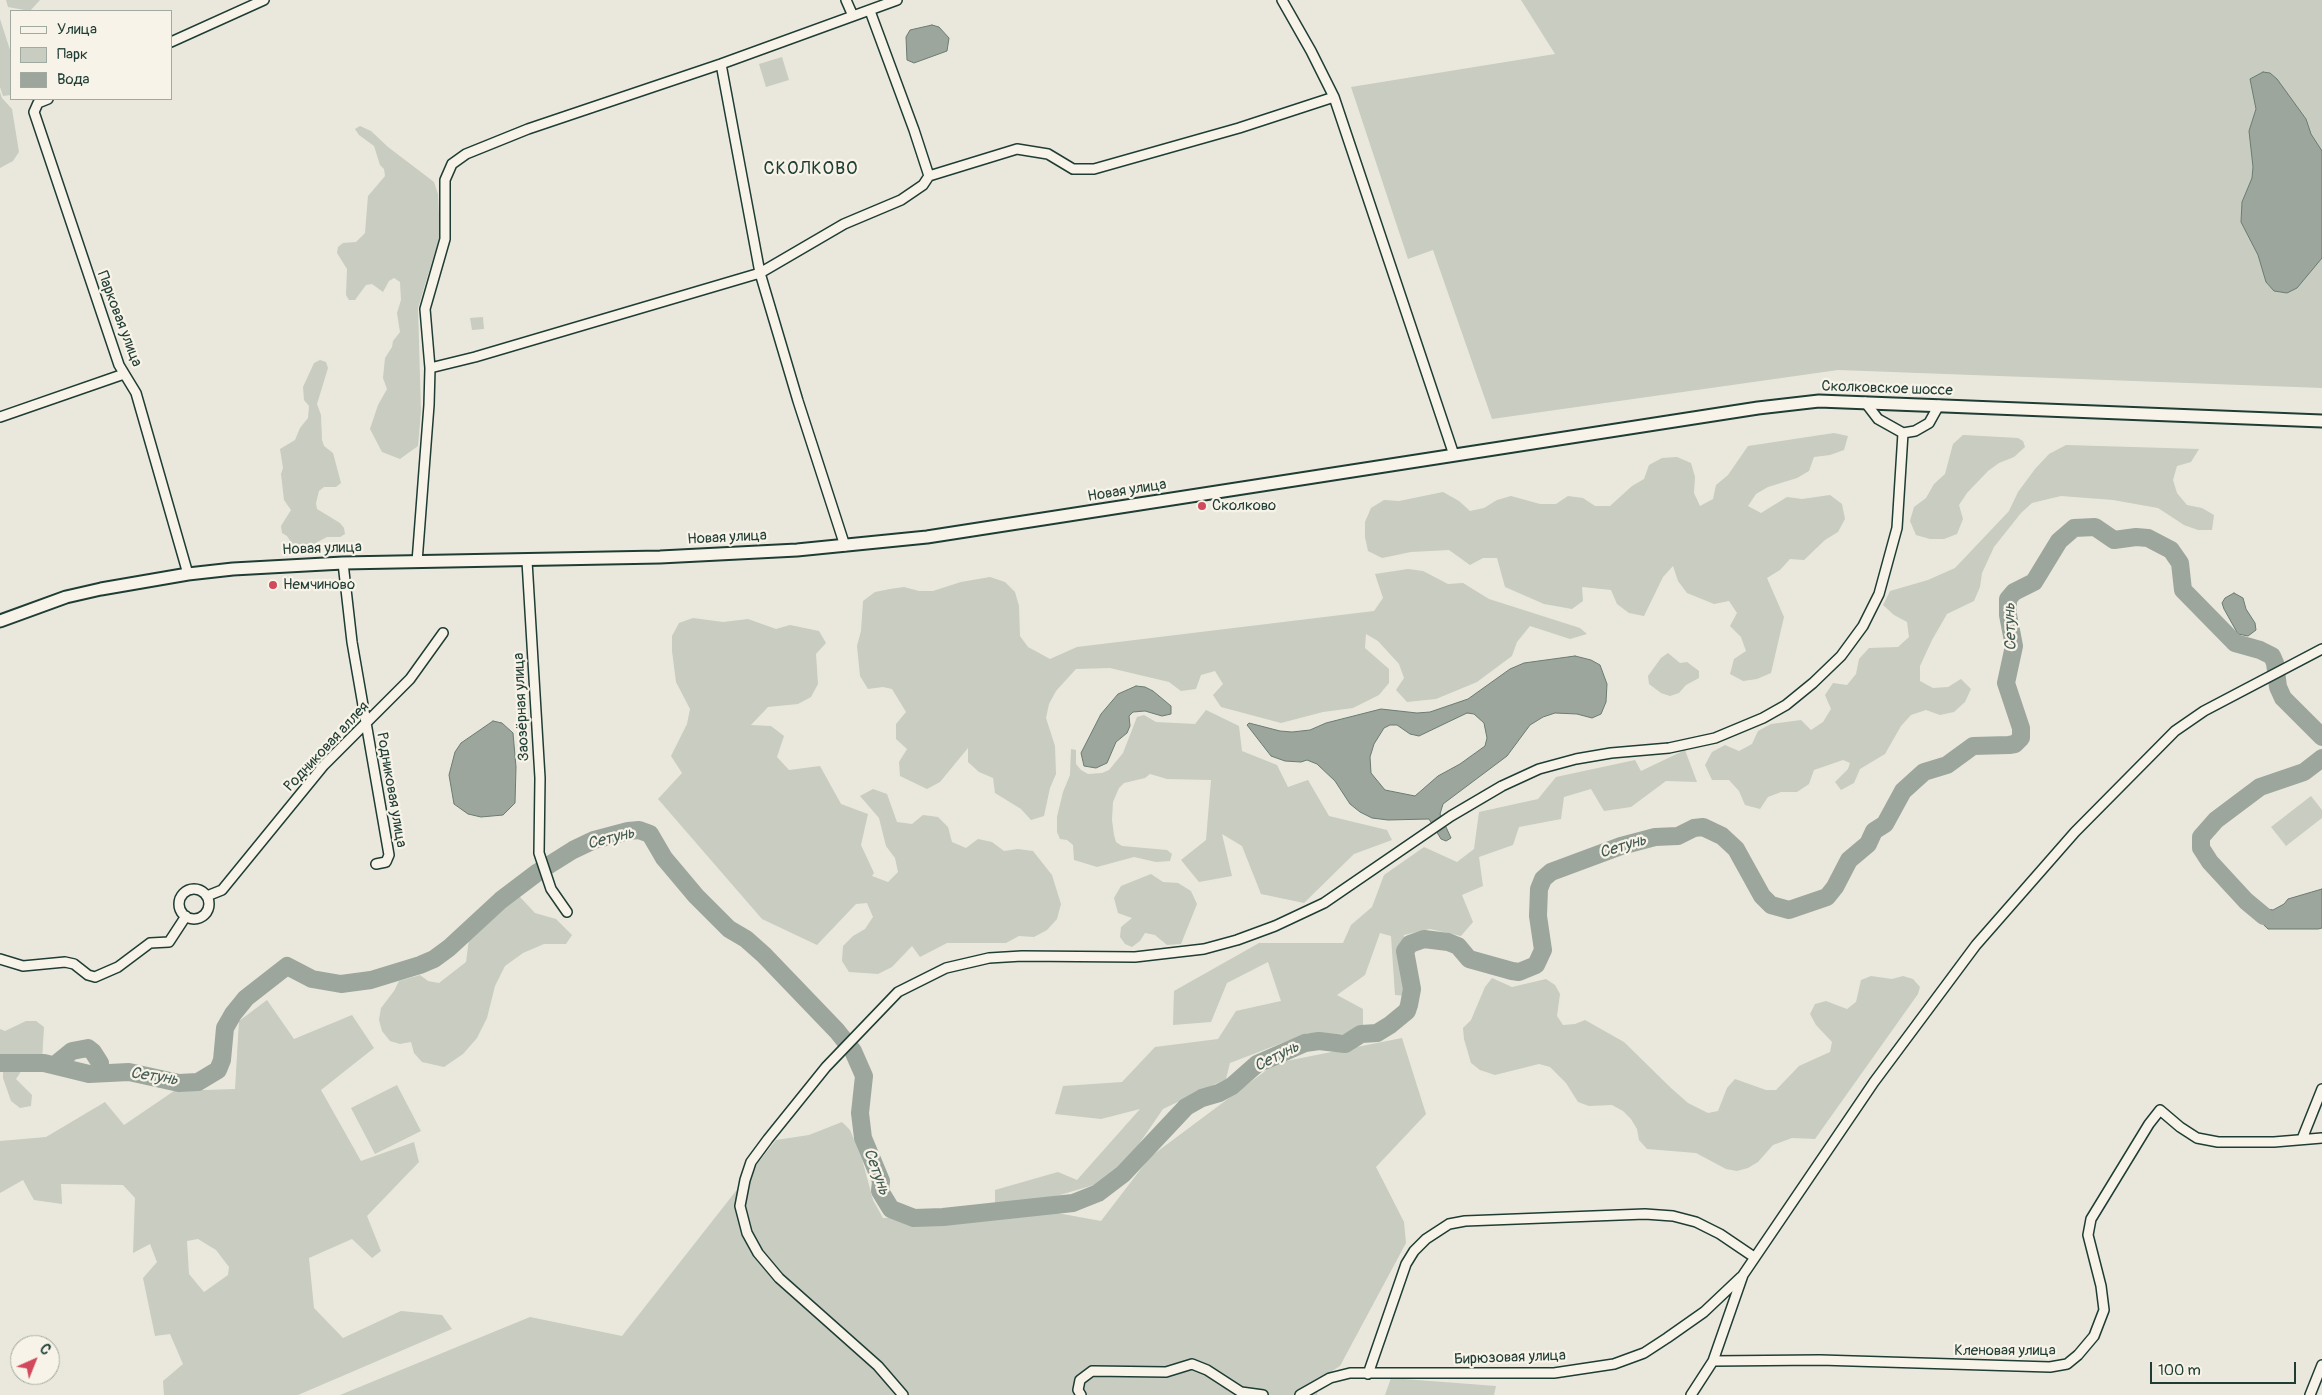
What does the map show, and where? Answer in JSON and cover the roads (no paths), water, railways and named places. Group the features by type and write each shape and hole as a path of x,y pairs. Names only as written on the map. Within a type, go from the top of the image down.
{"street":[{"path":"172,42 264,0"},
{"path":"846,0 853,16"},
{"path":"417,562 429,405 430,368 425,309 445,239 445,180 452,164 466,154 528,129 721,64 897,0"},
{"path":"1282,0 1334,97 1454,455"},
{"path":"870,11 908,112 929,176"},
{"path":"721,64 760,273 798,401 845,546"},
{"path":"430,368 475,357 760,273 844,224 901,200 923,185 929,176 1017,149 1048,154 1073,168 1094,169 1240,128 1334,97"},
{"name":"Парковая улица","path":"46,100 38,103 34,112 84,267 119,365 136,393 188,574"},
{"path":"0,417 124,374"},
{"name":"Сколковское шоссе","path":"1454,455 1758,408 1818,401 2322,421"},
{"path":"1865,402 1878,419 1903,433 1915,431 1929,424 1939,405"},
{"path":"903,1395 878,1366 779,1278 758,1253 747,1233 740,1206 751,1162 826,1067 898,992 946,968 970,961 1022,956 1135,957 1204,949 1237,940 1275,926 1324,903 1452,816 1502,786 1539,769 1576,759 1611,753 1669,748 1715,738 1739,730 1786,705 1814,683 1841,656 1863,626 1878,594 1897,528 1903,433"},
{"name":"Новая улица","path":"0,620 66,597 188,574 343,563 660,557 845,546 946,534 1454,455"},
{"name":"Заозёрная улица","path":"527,561 540,778 539,853 550,889 567,912"},
{"name":"Родниковая улица","path":"343,563 352,642 389,855 386,862 376,864"},
{"name":"Родниковая аллея","path":"207,896 222,890 324,765 410,679 443,633"},
{"path":"1691,1395 1713,1361 1743,1275 1754,1257 1874,1082 1976,945 2075,832 2175,731 2204,711 2322,649"},
{"path":"198,890 207,896 209,908 202,917 191,919 179,907 182,895 186,891 198,890"},
{"path":"0,959 23,966 65,962 74,964 88,975 95,977 118,967 150,943 169,942 186,916"},
{"path":"2322,1089 2302,1139 2322,1138"},
{"name":"Кленовая улица","path":"1713,1361 1820,1360 2050,1367 2067,1364 2078,1355 2094,1336 2104,1310 2088,1235 2092,1220 2149,1124 2160,1110 2197,1138 2218,1142 2274,1142 2302,1139"},
{"path":"1368,1374 1406,1264 1414,1251 1426,1239 1449,1224 1465,1221 1645,1214 1673,1216 1696,1222 1720,1234 1754,1257"},
{"name":"Бирюзовая улица","path":"1300,1395 1335,1376 1350,1373 1554,1372 1614,1364 1644,1353 1667,1338 1704,1312 1743,1275"},
{"path":"1081,1395 1078,1390 1080,1380 1092,1371 1166,1372 1192,1364 1207,1370 1241,1392 1264,1395"},
{"path":"2310,1395 2322,1365"}],"water":[{"path":"932,25 939,27 949,38 947,51 914,63 907,60 906,37 910,30"},
{"path":"2263,72 2270,73 2277,79 2306,119 2311,134 2322,151 2322,258 2297,288 2287,293 2274,291 2266,282 2258,255 2241,222 2242,202 2252,178 2253,167 2249,131 2256,109 2250,79"},
{"path":"2234,593 2243,598 2246,609 2255,623 2256,630 2248,636 2238,634 2222,603 2225,598"},
{"path":"1575,656 1591,660 1600,665 1607,684 1606,702 1601,714 1592,718 1577,714 1555,713 1543,717 1530,725 1507,756 1443,804 1440,814 1451,838 1446,841 1441,839 1429,819 1388,820 1372,818 1360,812 1350,804 1335,781 1317,764 1307,760 1301,762 1285,761 1271,756 1247,725 1249,723 1292,732 1310,730 1326,723 1381,709 1417,713 1430,712 1468,699 1510,669 1524,663","holes":["1467,713 1474,714 1484,723 1487,738 1485,746 1460,764 1438,776 1415,796 1385,790 1371,773 1370,757 1374,744 1384,728 1390,725 1397,725 1410,734 1419,736"]},
{"path":"1136,686 1145,687 1153,691 1171,706 1171,714 1162,716 1145,711 1133,712 1129,716 1130,726 1127,733 1116,742 1107,763 1096,768 1084,766 1081,753 1101,714 1118,694"},
{"path":"493,721 502,723 513,733 516,767 515,803 503,815 481,817 468,814 454,804 449,775 455,752 461,743"},
{"path":"2322,889 2322,928 2318,929 2268,929 2241,903 2250,898 2260,908 2273,910 2284,904 2288,899"}],"waterway":[{"name":"Сетунь","path":"0,1063 44,1063 89,1074 129,1072 179,1083 198,1082 218,1070 222,1060 225,1028 233,1014 246,998 287,966 312,979 341,984 371,980 420,965 434,959 449,948 501,900 538,872 573,850 594,840 639,830 650,834 664,858 696,896 729,929 746,939 764,955 837,1031 853,1051 864,1076 860,1113 863,1138 881,1181 880,1191 891,1209 914,1218 943,1217 1073,1203 1098,1193 1123,1174 1186,1107 1202,1098 1219,1093 1232,1086 1257,1064 1305,1043 1319,1041 1345,1044 1361,1034 1377,1033 1390,1025 1407,1011 1409,1005 1412,989 1405,951 1410,944 1424,939 1448,942 1458,946 1469,959 1512,971 1519,972 1536,965 1543,950 1538,916 1539,889 1543,879 1551,872 1621,846 1655,837 1678,836 1694,828 1703,827 1722,836 1736,849 1762,896 1771,905 1789,910 1827,897 1835,887 1849,860 1868,844 1874,831 1885,824 1903,791 1924,772 1947,765 1973,746 2009,745 2015,744 2021,738 2021,728 2006,683 2014,646 2008,615 2008,599 2014,592 2034,582 2059,541 2074,528 2095,527 2114,540 2136,537 2148,538 2171,550 2180,563 2183,590 2235,643 2260,650 2272,656 2275,663 2278,687 2283,698 2322,737"},
{"name":"Сетунь","path":"2264,916 2246,901 2210,862 2201,848 2201,837 2216,820 2260,787 2304,772 2322,758"},
{"path":"56,1064 72,1051 88,1048 100,1063 100,1072"}],"place":[{"name":"Сколково","path":"1202,506"},
{"name":"Немчиново","path":"273,585"}],"district":[{"name":"СКОЛКОВО","path":"811,169"}]}
